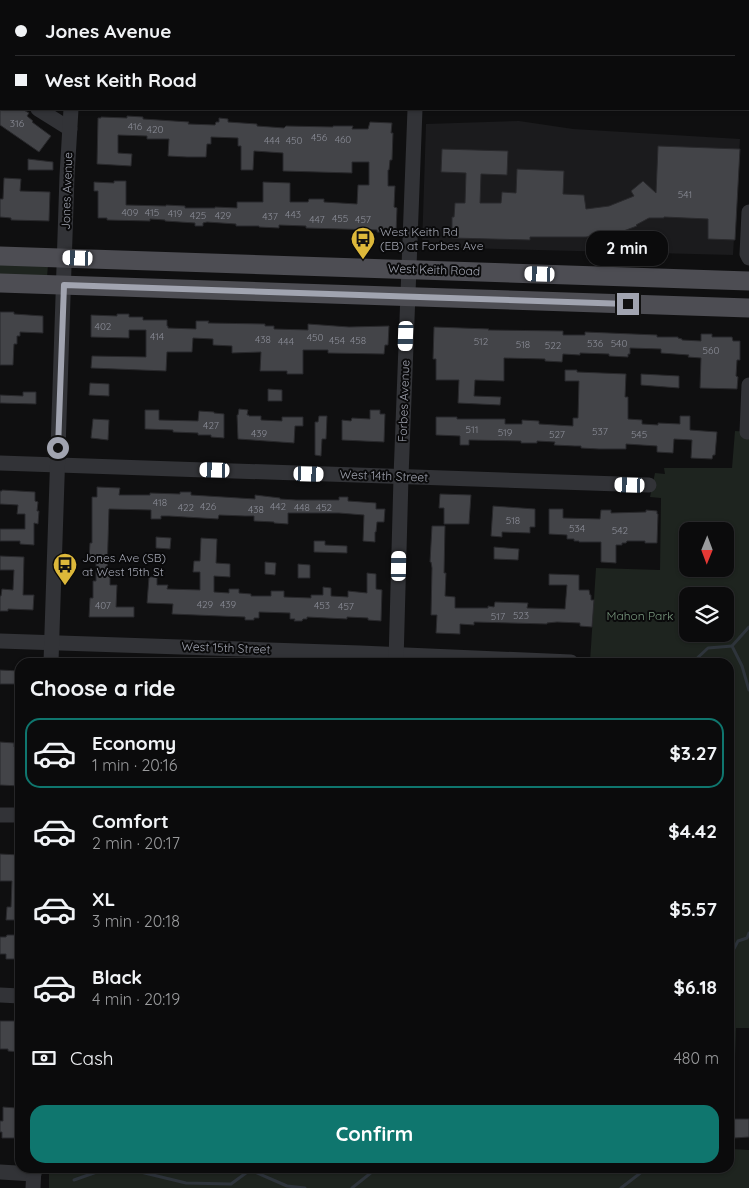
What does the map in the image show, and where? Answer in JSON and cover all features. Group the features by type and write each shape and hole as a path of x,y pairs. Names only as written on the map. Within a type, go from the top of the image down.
{"main road":[{"name":"West Keith Road","path":"0,256 749,281"},
{"path":"0,283 749,308"}],"street":[{"path":"40,110 70,129"},
{"name":"Jones Avenue","path":"52,658 70,110"},
{"name":"Forbes Avenue","path":"397,658 415,110"},
{"path":"749,212 747,254 749,258"},
{"path":"747,432 749,385"},
{"name":"West 14th Street","path":"0,463 649,486"},
{"name":"West 15th Street","path":"0,641 397,658"},
{"path":"0,815 15,815"},
{"path":"0,995 15,996"},
{"path":"0,1172 34,1176"}],"shaded area":[{"path":"519,121 573,129 740,139 733,255 422,247 426,124"}],"green space":[{"path":"0,261 48,263 47,279 0,277"},
{"name":"Mahon Park","path":"735,431 749,432 749,1028 736,1028 734,1088 734,658 590,658 596,568 660,570 661,498 650,497 655,473 665,474 664,468 732,468"},
{"name":"Mahon Park","path":"734,1149 749,1150 749,1188 49,1188 49,1173 734,1173"}],"building":[{"path":"0,110 24,110 29,113 27,116 32,122 51,136 39,152 0,125"},
{"path":"127,116 189,122 188,124 215,125 216,122 219,122 219,118 228,119 228,122 284,128 286,126 353,126 352,129 368,129 370,122 392,123 392,160 390,160 388,170 388,186 395,186 394,207 397,208 396,233 377,232 377,230 306,228 306,226 279,225 279,228 236,226 236,224 207,222 203,223 203,226 195,226 195,223 165,220 107,220 107,218 98,218 98,191 94,191 94,182 114,183 114,181 126,181 126,205 166,205 185,206 185,208 237,208 237,202 263,202 263,182 290,183 290,202 308,202 309,199 324,199 324,202 357,204 358,185 369,185 369,162 352,162 352,173 283,171 283,153 254,151 253,170 241,170 241,146 238,146 238,138 211,137 211,144 207,144 206,157 187,157 168,156 169,139 147,139 147,136 118,135 118,153 132,154 131,166 97,164 98,118 127,118"},
{"path":"658,146 740,149 735,240 708,239 708,219 664,217 649,218 637,226 610,236 609,234 586,237 530,237 530,240 452,238 452,217 454,217 455,203 465,203 466,173 441,172 442,149 508,151 507,175 481,174 480,203 501,203 502,192 516,193 517,169 564,171 563,194 584,195 586,209 609,206 634,196 631,191 643,181 656,193"},
{"path":"28,159 53,162 53,170 28,170"},
{"path":"4,178 21,179 20,191 50,192 49,221 11,220 11,218 0,217 0,199 3,199"},
{"path":"0,312 43,316 43,333 20,332 20,336 17,336 17,344 14,344 13,365 0,365"},
{"path":"117,314 129,314 129,317 143,317 143,320 167,320 168,328 196,329 196,321 265,324 265,326 274,326 274,329 308,330 308,324 349,327 389,326 388,345 385,345 384,354 328,353 328,350 303,350 303,374 287,374 287,371 260,371 261,352 232,353 232,346 213,345 213,339 193,338 192,352 167,352 166,371 91,368 92,356 146,357 146,330 129,330 129,338 91,337 91,315 117,316"},
{"path":"434,327 563,331 563,335 585,335 585,332 657,335 657,337 678,337 682,340 701,341 701,334 712,334 712,337 732,337 733,341 740,341 740,360 737,360 736,376 738,377 737,389 700,388 701,358 661,353 661,349 630,348 628,357 609,356 609,354 563,354 562,362 545,361 545,359 504,358 504,381 475,380 474,396 501,397 500,405 458,403 459,380 436,380 436,359 433,359"},
{"path":"565,370 626,374 625,397 628,397 628,419 642,420 642,424 680,424 680,416 690,416 690,430 717,432 715,455 713,455 712,459 691,458 692,440 674,439 673,453 657,452 657,446 626,444 626,449 581,448 581,446 554,445 555,442 537,441 537,443 521,443 521,441 469,440 469,445 460,445 460,436 436,435 436,417 505,419 505,424 522,424 522,420 539,421 539,424 573,426 573,418 578,418 579,381 565,381"},
{"path":"641,374 679,376 679,388 641,385"},
{"path":"90,383 109,384 109,396 89,395"},
{"path":"268,389 282,390 282,401 268,401"},
{"path":"23,392 36,392 36,404 0,403 0,395 23,396"},
{"path":"239,409 248,410 247,415 249,416 261,416 261,420 282,421 282,417 303,417 303,426 295,426 294,443 238,439 237,415"},
{"path":"145,410 159,410 159,420 198,421 199,411 224,414 224,438 198,435 198,433 173,432 173,430 145,429"},
{"path":"370,410 380,410 380,414 385,414 384,442 342,440 342,420 351,421 352,418 370,419"},
{"path":"319,416 327,416 326,439 322,439 321,456 315,455 315,422 318,422"},
{"path":"93,419 109,420 108,440 91,438"},
{"path":"97,487 120,488 119,495 180,494 180,492 191,492 191,495 255,499 255,495 296,500 339,500 339,497 348,497 348,501 376,503 376,509 385,509 384,522 377,522 375,542 363,541 364,515 288,513 288,524 254,521 254,516 219,515 218,519 161,516 161,519 151,519 151,510 109,509 107,573 110,573 110,585 117,585 116,607 134,607 134,617 89,617 90,598 93,598 93,581 96,581 96,560 89,559 90,543 92,543 92,497 97,497"},
{"path":"0,491 35,492 35,501 38,502 37,511 39,511 38,524 34,523 34,545 20,544 20,541 0,541 0,529 25,529 25,514 17,514 18,505 0,504"},
{"path":"440,494 471,495 469,524 444,524 444,508 439,508"},
{"path":"493,506 535,509 535,527 530,527 530,533 502,532 502,537 491,536"},
{"path":"549,509 563,509 563,518 600,519 601,510 611,510 611,513 657,511 657,543 627,541 622,543 622,545 616,545 616,563 601,562 601,542 579,542 574,541 574,539 567,539 567,535 549,534"},
{"path":"432,526 445,526 445,596 455,597 455,608 488,608 488,606 494,607 495,602 528,603 527,608 565,609 567,585 549,585 549,574 579,575 579,590 589,590 591,600 594,600 592,627 580,626 580,623 557,622 547,624 474,622 474,625 460,624 460,634 436,633 437,615 431,615 432,568 430,562"},
{"path":"156,537 171,538 170,549 156,548"},
{"path":"201,538 217,539 216,563 230,564 230,577 214,576 214,592 229,593 229,589 239,589 239,593 251,594 251,596 271,596 271,591 284,591 284,597 311,598 311,595 323,595 323,587 331,588 331,596 348,597 348,591 367,593 367,573 376,574 376,589 382,590 381,621 368,620 368,618 307,617 307,619 302,621 294,621 295,619 290,619 290,613 259,612 259,618 245,620 245,617 172,614 173,604 147,603 149,577 157,577 157,585 168,585 167,589 200,590 200,572 193,572 194,561 200,561"},
{"path":"314,541 325,541 325,545 347,546 347,553 314,552"},
{"path":"494,547 519,549 518,560 494,559"},
{"path":"0,556 24,557 23,595 34,595 33,610 8,609 8,611 0,611 2,589 13,590 14,570 0,570"},
{"path":"265,562 276,563 275,575 265,574"},
{"path":"298,564 310,565 310,578 298,578"},
{"path":"0,670 15,671 15,684 0,684"},
{"path":"0,742 14,743 15,786 0,785"},
{"path":"0,854 15,855 15,920 6,920 7,907 11,907 12,881 0,881"},
{"path":"7,935 15,935 15,959 6,959 6,954 0,954 0,937 6,937"},
{"path":"0,1021 15,1021 15,1052 0,1049"},
{"path":"3,1107 15,1108 15,1138 2,1138 0,1121 3,1121"},
{"path":"734,1119 749,1119 749,1137 734,1138"}],"waterway":[{"path":"732,646 749,627"},
{"path":"732,646 742,666 749,690"},
{"path":"697,658 708,648 732,646"},
{"path":"734,949 738,941 747,938 749,933"},
{"path":"74,1180 94,1173"},
{"path":"145,1173 186,1183 231,1184 246,1173"},
{"path":"257,1173 287,1186 305,1188"},
{"path":"352,1188 371,1173"},
{"path":"621,1188 640,1173"}],"place":[{"name":"West Keith Rd (EB) at Forbes Ave","path":"363,260"},
{"name":"Jones Ave (SB) at West 15th St","path":"65,586"}],"route":[{"path":"58,448 64,285 628,304"}]}
